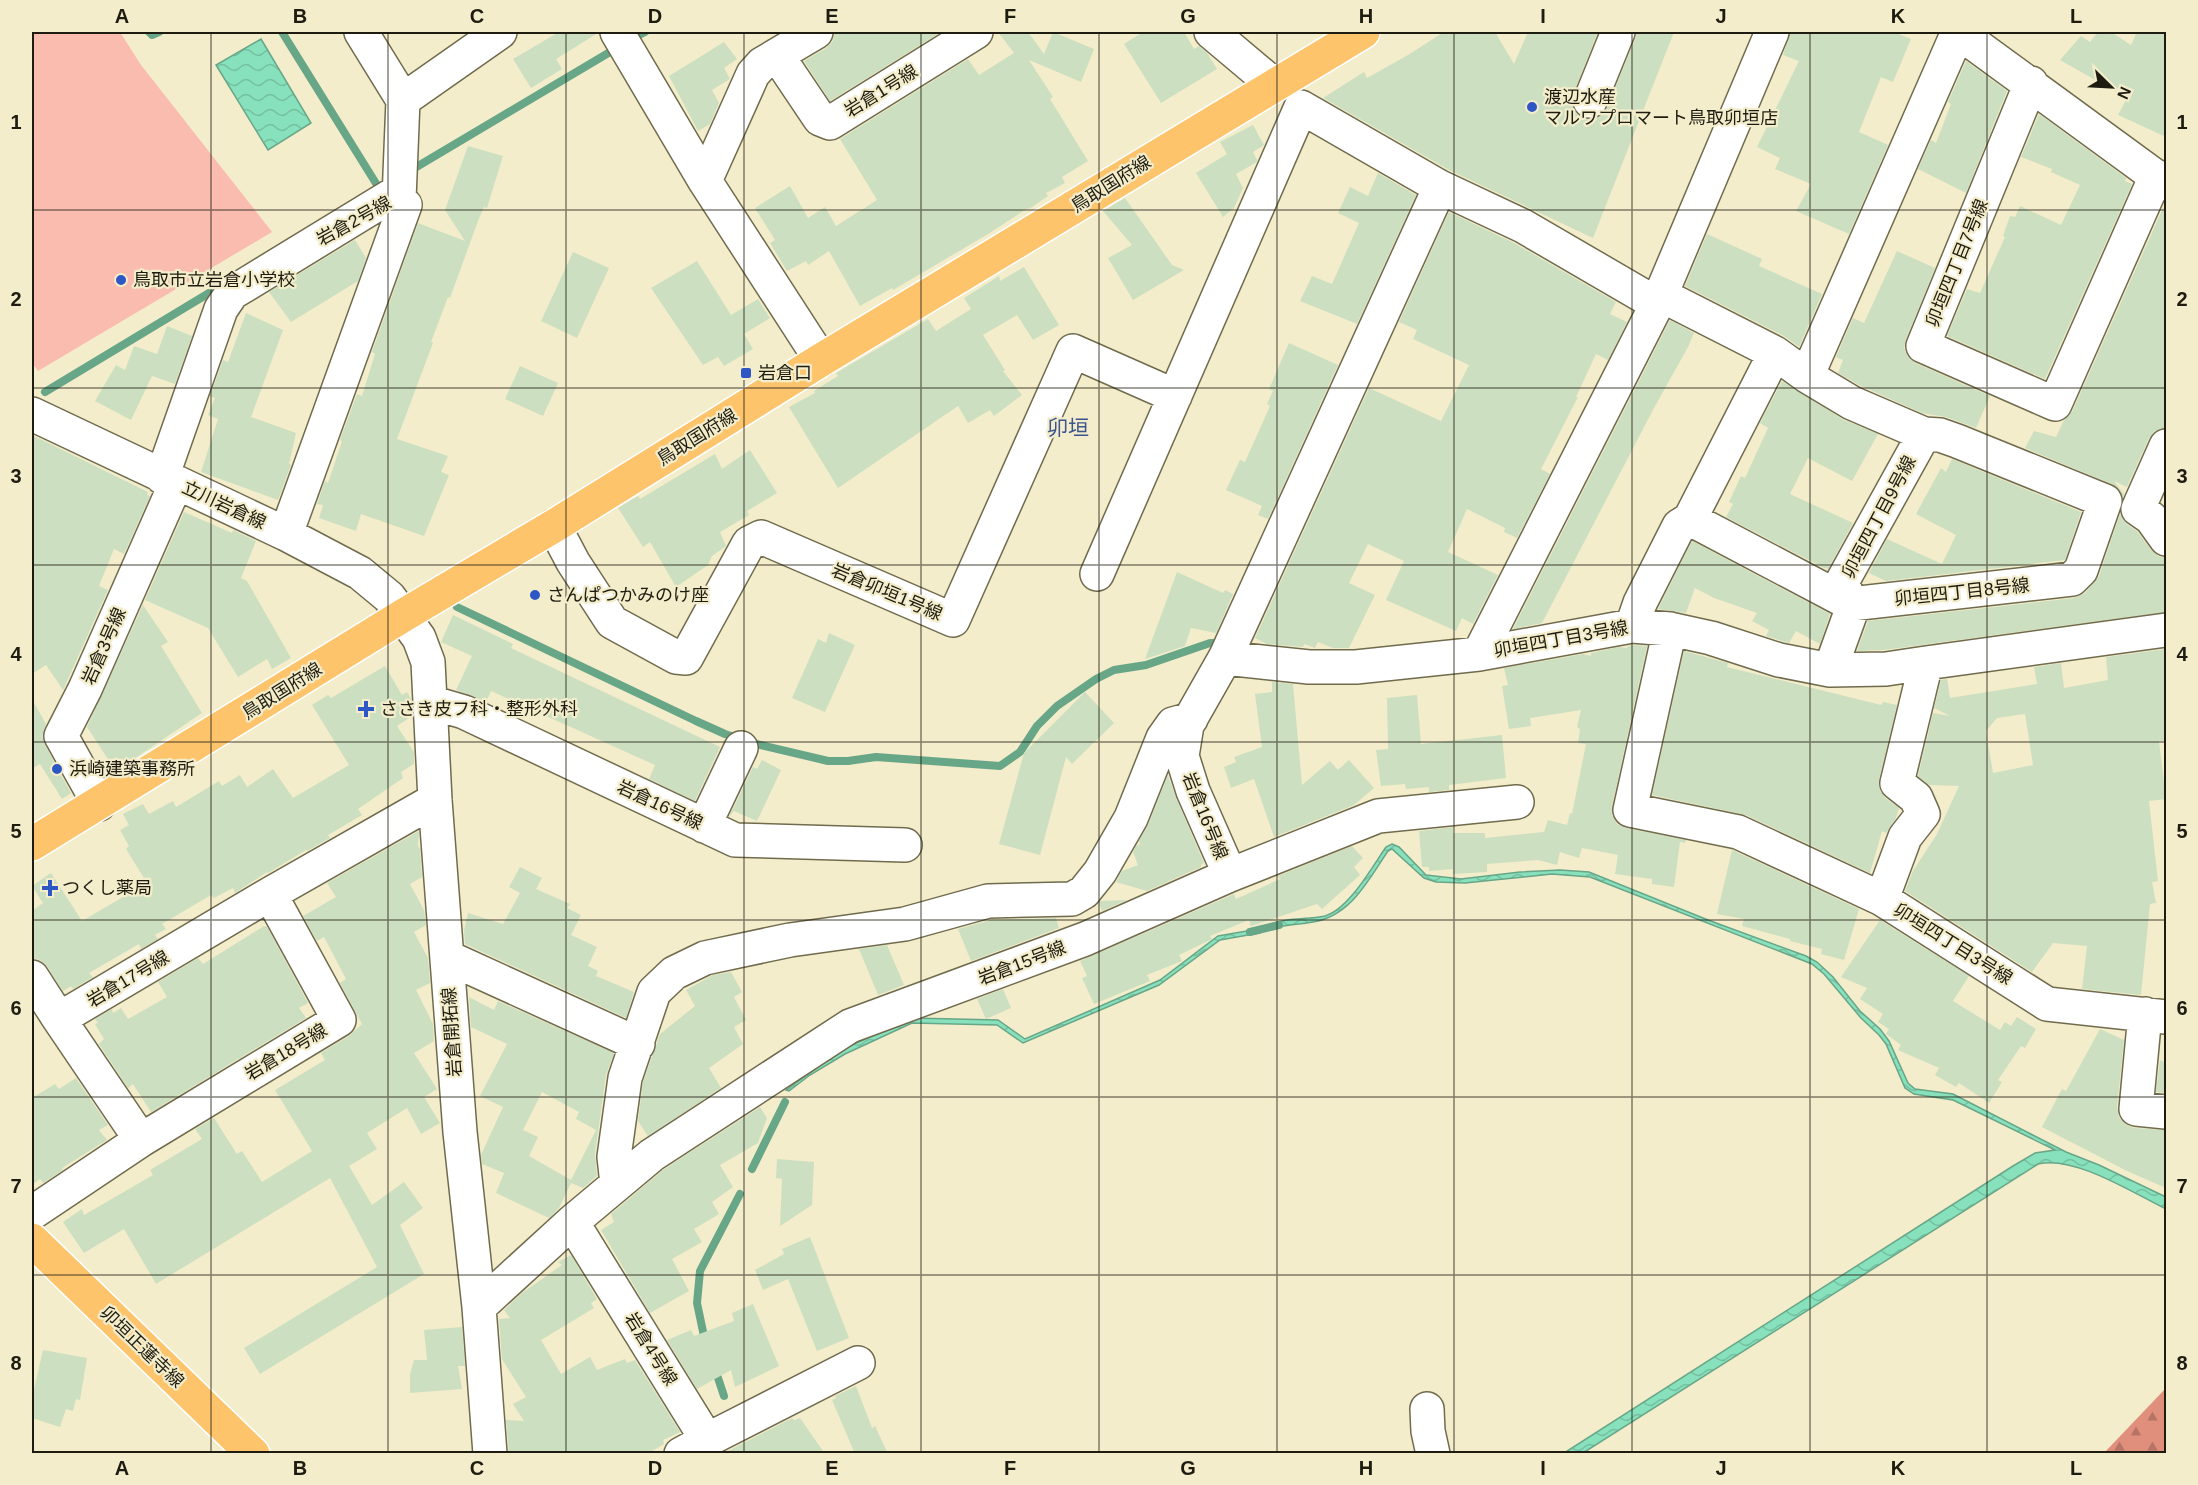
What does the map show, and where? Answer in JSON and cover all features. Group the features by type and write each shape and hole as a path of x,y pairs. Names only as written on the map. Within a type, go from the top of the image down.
{"main road":[{"name":"鳥取国府線","path":"32,844 404,615 554,526 821,360 1363,32"},
{"name":"卯垣正蓮寺線","path":"32,1240 253,1454"}],"street":[{"path":"361,32 403,100 399,200"},
{"path":"403,100 500,32"},
{"path":"617,32 705,181 821,360"},
{"path":"705,181 753,74 762,64 816,32"},
{"name":"岩倉1号線","path":"777,56 820,119 830,123 976,32"},
{"path":"1211,32 1274,85"},
{"path":"1590,101 1618,32"},
{"name":"卯垣四丁目3号線","path":"1479,654 1659,300 1772,32"},
{"path":"1807,376 1958,32 2161,180"},
{"name":"卯垣四丁目7号線","path":"2031,83 1923,346 2055,404 2161,180"},
{"path":"1097,574 1301,107 1440,187 1523,226 1659,300 1775,353 1807,376 1852,403 1924,434 1940,435 2105,501 2138,509 2151,519 2166,539"},
{"name":"岩倉16号線","path":"1230,875 1192,790 1182,756 1187,725 1225,658 1440,187"},
{"name":"岩倉2号線","path":"169,480 221,309 232,293 394,194 405,205 286,534"},
{"name":"岩倉卯垣1号線","path":"554,526 573,562 612,622 676,657 686,658 749,543 760,537 953,620 1073,351 1175,396"},
{"path":"1632,626 1640,603 1679,526 1689,519 1775,353"},
{"name":"立川岩倉線","path":"32,414 286,534 360,573 389,597 404,615"},
{"name":"卯垣四丁目9号線","path":"1830,670 1851,612 1851,604 1842,582 1924,434"},
{"path":"2138,509 2166,446"},
{"name":"岩倉3号線","path":"99,804 61,736 85,689 169,480"},
{"name":"卯垣四丁目8号線","path":"1851,604 2072,579 2081,570 2105,501"},
{"path":"1689,519 1851,604"},
{"name":"岩倉開拓線","path":"404,615 419,638 428,662 435,800 460,1132 479,1307 490,1454"},
{"name":"卯垣四丁目3号線","path":"1479,654 1632,626 1670,629 1630,810 1738,832 1882,899 2047,1004 2156,1015"},
{"path":"1670,629 1711,638 1779,660 1830,670 1886,669 2166,630"},
{"path":"1225,658 1309,667 1356,667 1479,654"},
{"path":"1882,899 1905,837 1923,814 1916,798 1897,783 1926,663"},
{"name":"岩倉16号線","path":"430,702 465,712 735,840 905,845"},
{"path":"617,1184 614,1157 625,1078 654,992 674,973 705,958 790,940 905,924 988,901 1072,899 1084,892 1100,872 1131,818 1164,738 1173,724 1191,719"},
{"path":"705,826 741,748"},
{"name":"岩倉17号線","path":"59,1019 270,894 435,800"},
{"name":"岩倉15号線","path":"572,1222 652,1155 850,1026 1084,939 1230,875 1378,816 1517,802"},
{"name":"岩倉18号線","path":"141,1140 339,1020 270,894"},
{"path":"1072,899 1084,939"},
{"path":"447,957 638,1044"},
{"path":"32,977 141,1140 32,1213"},
{"path":"2156,1015 2136,1109 2166,1112"},
{"path":"479,1307 572,1222"},
{"name":"岩倉4号線","path":"572,1222 694,1447 858,1364"},
{"path":"1427,1409 1428,1431 1434,1454"}],"green space":[{"path":"2166,1388 2166,1453 2104,1453"}],"shaded area":[{"name":"鳥取市立岩倉小学校","path":"32,32 120,32 141,65 272,232 38,371 32,363"}],"water":[{"path":"261,39 311,123 268,150 216,65"},
{"path":"1392,844 1399,847 1426,875 1461,879 1520,872 1560,870 1589,872 1708,920 1806,956 1817,962 1833,977 1860,1011 1880,1029 1889,1041 1908,1083 1915,1089 1953,1094 2066,1152 2166,1197 2166,1209 2086,1170 2069,1165 2038,1164 1583,1453 1564,1453 2013,1166 2035,1153 2055,1150 1953,1100 1914,1094 1905,1088 1886,1044 1824,974 1812,964 1590,877 1552,874 1465,883 1436,882 1424,878 1392,849 1388,851 1366,885 1348,905 1338,912 1313,922 1271,929 1269,925 1276,922 1325,916 1334,912 1343,905 1367,876 1386,847"},
{"path":"1258,929 1260,933 1220,940 1159,985 1023,1043 997,1025 912,1023 845,1054 789,1091 786,1090 845,1048 912,1018 998,1020 1025,1039 1160,980 1218,936"}],"building":[{"path":"559,32 598,33 556,59 562,69 531,88 513,59"},
{"path":"835,32 941,32 830,101 804,61 826,48 833,41"},
{"path":"998,32 1028,32 1044,54 1053,32 1094,49 1081,82 1029,60 1053,97 1050,99 1088,161 1062,177 1065,183 1046,193 1048,196 1029,209 893,290 892,288 860,306 829,251 808,265 806,261 787,271 770,243 775,240 755,208 790,186 808,218 825,207 836,226 877,200 840,139 968,59 979,75 1014,53"},
{"path":"1143,32 1184,32 1194,49 1199,46 1207,53 1217,69 1161,103 1124,44"},
{"path":"1444,32 1495,32 1514,64 1528,32 1598,32 1571,103 1576,113 1582,118 1592,120 1601,116 1607,108 1636,32 1674,32 1593,238 1449,170 1323,98 1364,72 1367,78"},
{"path":"1790,32 1894,32 1911,39 1893,82 1881,77 1859,132 1888,145 1849,234 1796,211 1811,184 1775,169 1780,158 1757,147 1799,61 1783,55"},
{"path":"2098,32 2111,32 2131,45 2137,32 2166,32 2166,137 2118,115 2127,98 2060,60 2081,36 2090,42"},
{"path":"724,42 737,59 724,68 730,79 712,90 719,103 710,124 698,131 669,76"},
{"path":"1966,61 2007,91 1966,193 1918,169 1931,140 1936,143 1951,104 1948,102"},
{"path":"2039,114 2126,178 2125,181 2132,184 2045,379 1947,336 1967,289 1980,293 2005,237 2003,236 2010,216 2015,217 2020,206 2061,225 2080,185 2051,172 2052,169 2021,157"},
{"path":"1253,125 1264,145 1253,152 1257,162 1236,174 1243,188 1234,208 1223,217 1196,173 1227,154 1220,142"},
{"path":"468,146 503,156 487,208 484,207 450,298 448,297 397,439 448,456 441,472 449,475 424,536 361,514 356,531 319,518 323,505 317,504 325,481 328,483 342,441 340,440 357,394 362,396 375,354 372,352 418,223 465,241 445,210"},
{"path":"1378,173 1416,195 1357,324 1300,301 1312,276 1332,284 1359,223 1338,213 1350,187 1368,196"},
{"path":"1125,198 1172,265 1184,270 1133,300 1108,258 1132,245 1103,211"},
{"path":"2163,208 2166,209 2166,428 2155,431 2149,438 2127,487 2114,481 2124,494 2123,497 2119,489 2112,484 2025,448 2034,431 2056,437 2064,420 2072,412"},
{"path":"1449,212 1514,243 1616,302 1610,314 1627,322 1608,360 1596,354 1576,397 1578,397 1541,469 1550,474 1517,538 1504,532 1505,528 1467,509 1448,552 1498,575 1473,624 1462,618 1456,631 1386,600 1404,561 1368,544 1349,583 1375,595 1349,648 1333,648 1318,642 1315,648 1304,644 1303,647 1267,644 1255,638 1369,388 1441,421 1469,365 1413,339 1417,330 1399,322"},
{"path":"1707,234 1762,259 1759,266 1822,294 1799,347 1784,336 1685,286"},
{"path":"355,240 366,258 358,281 291,322 269,292"},
{"path":"1897,251 1935,268 1906,339 1904,348 1908,357 1915,363 1990,396 1976,428 1946,417 1922,413 1861,386 1838,373 1843,360 1836,357 1853,318 1864,323"},
{"path":"573,252 609,268 577,338 541,321"},
{"path":"697,261 731,315 758,299 770,318 744,334 753,349 724,366 718,357 703,365 651,288"},
{"path":"1024,267 1059,325 1033,340 1017,315 983,335 1005,370 1003,371 1022,395 994,416 990,410 968,423 958,406 838,488 789,407 815,393 814,391 838,376 836,373 928,319 936,331 971,309 964,298 999,276 1000,281"},
{"path":"246,313 283,330 251,417 296,433 289,464 291,465 278,500 201,472 218,419 208,415 215,398 210,396 223,360 228,362"},
{"path":"1670,320 1694,333 1688,347 1542,623 1513,629"},
{"path":"167,326 192,336 175,384 152,376 131,420 95,401 116,365 125,370 134,346 157,354"},
{"path":"1289,343 1338,365 1268,519 1258,515 1262,506 1226,490 1240,460 1245,462 1270,406 1267,404 1273,391 1269,389"},
{"path":"520,366 558,383 543,416 505,399"},
{"path":"1782,381 1842,419 1878,434 1852,481 1808,458 1790,494 1853,523 1828,569 1726,517 1733,504 1729,502 1741,476 1745,478 1768,428 1760,423"},
{"path":"32,435 148,492 147,495 150,496 124,554 114,549 99,586 108,590 63,690 46,665 32,674"},
{"path":"750,450 777,493 747,511 749,515 720,532 726,546 712,556 708,565 676,587 650,542 643,547 618,508 638,496 640,499 715,454 722,469"},
{"path":"1952,459 2081,512 2065,560 1886,581 1869,573 1887,539 1942,564 1956,535 1916,514 1941,468 1946,472"},
{"path":"184,512 256,541 241,578 247,581 291,658 272,669 267,659 238,677 208,628 145,600"},
{"path":"2120,514 2127,524 2138,532 2151,550 2158,556 2166,558 2166,612 1884,650 1857,651 1868,621 2074,598 2085,593 2099,576"},
{"path":"1692,541 1830,614 1820,644 1796,631 1789,643 1766,636 1769,630 1752,621 1757,613 1714,598 1695,588 1686,613 1658,609"},
{"path":"1177,572 1223,593 1225,590 1233,594 1216,633 1191,628 1185,646 1145,659"},
{"path":"143,605 168,642 161,646 202,713 122,767 117,760 111,764 87,727"},
{"path":"453,615 513,644 511,648 720,747 695,801 649,779 655,765 491,691 486,702 456,690 472,656 441,642"},
{"path":"829,633 855,645 825,712 792,698 818,639 826,643"},
{"path":"1633,645 1647,646 1612,806 1612,815 1617,824 1626,828 1686,840 1685,843 1680,842 1674,887 1652,884 1652,879 1615,874 1618,855 1582,848 1579,858 1560,852 1557,865 1538,860 1487,864 1487,872 1453,874 1453,869 1429,871 1429,867 1422,867 1419,831 1453,827 1453,833 1485,833 1485,838 1544,832 1548,820 1567,825 1570,813 1572,814 1586,744 1578,743 1580,729 1577,727 1581,710 1530,718 1531,726 1509,729 1502,686 1508,685 1504,668 1583,654 1591,656 1591,653 1619,647 1627,648"},
{"path":"2166,649 2166,741 2159,741 2166,799 2149,801 2158,881 2152,882 2156,903 2150,904 2141,995 2082,989 2087,946 2053,943 2032,972 1905,891 1913,871 1937,834 1959,786 1929,785 1918,776 1933,713 1950,716 1934,708 1941,680 1947,679 1950,698 2037,684 2034,667 2061,663 2064,688 2108,680 2106,657","holes":["2025,714 2033,765 1993,773 1986,731 1997,718"]},
{"path":"1684,651 1728,663 1727,667 1881,705 1883,702 1897,705 1879,779 1880,790 1885,798 1899,808 1896,818 1886,833 1882,831 1870,873 1746,815 1652,795"},
{"path":"385,666 402,695 407,692 411,699 412,716 397,726 414,752 414,764 401,772 403,778 358,809 362,815 328,835 330,838 267,872 235,893 233,888 214,898 211,895 162,924 166,929 155,935 158,939 141,949 139,944 89,973 93,977 73,989 71,986 63,991 47,966 40,960 32,958 32,911 43,903 32,886 51,873 82,921 147,883 126,849 129,846 120,830 129,825 123,814 143,804 149,814 173,801 176,807 219,781 222,786 240,775 247,787 273,769 293,798 349,765 312,705 328,695 331,698"},
{"path":"1272,682 1293,684 1302,785 1330,761 1338,770 1349,760 1374,788 1354,805 1274,837 1254,779 1231,788 1224,767 1236,762 1234,757 1262,747 1255,694 1272,692"},
{"path":"1085,692 1114,723 1072,764 1066,757 1040,855 999,844 1024,753"},
{"path":"1417,695 1421,744 1502,735 1506,778 1449,785 1449,790 1429,792 1429,787 1406,789 1405,784 1381,786 1376,750 1388,749 1387,698"},
{"path":"32,699 46,724 42,736 45,745 71,793 62,799 40,764 32,769"},
{"path":"762,760 781,770 757,821 734,811 729,817 753,767 757,769"},
{"path":"1168,775 1204,863 1201,867 1147,891 1116,882 1122,871 1138,865 1133,852 1140,844 1139,841 1148,825"},
{"path":"419,831 418,846 422,877 410,884 424,910 426,925 414,932 428,958 430,983 416,990 433,1024 434,1041 414,1053 437,1089 424,1097 440,1123 421,1134 407,1108 367,1133 377,1149 349,1166 372,1205 404,1182 423,1208 400,1225 424,1274 260,1374 244,1348 377,1267 330,1178 156,1284 124,1229 84,1253 63,1222 82,1209 84,1215 153,1175 150,1170 202,1139 195,1129 214,1118 237,1154 242,1151 262,1182 312,1151 275,1090 325,1060 321,1053 349,1036 362,1024 340,983 346,979 324,937 317,941 303,916 336,897 327,883"},
{"path":"1352,846 1363,858 1354,867 1360,875 1322,909 1317,904 1251,926 1249,920 1210,936 1212,939 1179,955 1182,961 1147,975 1150,981 1094,1004 1082,978 1087,976 1080,961 1234,894 1236,899 1280,879 1278,876"},
{"path":"1732,850 1859,909 1844,960 1821,954 1822,949 1742,926 1744,919 1717,914"},
{"path":"520,867 542,878 536,889 570,904 567,908 581,915 571,935 597,947 588,966 598,971 596,976 634,992 626,1018 465,944 464,930 468,913 503,924 520,893 509,887"},
{"path":"1127,900 1102,911 1099,903 1100,901"},
{"path":"1056,918 1059,928 971,961 958,929 991,920"},
{"path":"1880,920 1969,976 1953,1001 2000,1030 2005,1022 2011,1026 2017,1017 2036,1029 2025,1048 2021,1046 1998,1080 2002,1082 1989,1103 1959,1083 1956,1087 1935,1075 1939,1068 1898,1050 1901,1045 1886,1034 1889,1029 1878,1022 1883,1014 1860,999 1867,988 1841,977"},
{"path":"264,926 267,927 308,1003 299,1008 306,1018 151,1112 133,1084 128,1088 99,1044 104,1039 95,1024 98,1023 95,1019 112,1009 113,1013 121,1008 128,1019 167,997 158,982 198,958 203,964"},
{"path":"887,945 904,985 878,995 859,949"},
{"path":"731,972 742,992 734,997 746,1020 734,1027 743,1044 709,1068 721,1088 648,1136 638,1121 643,1082 660,1034 695,1006 686,990 713,975"},
{"path":"1003,989 1011,1008 986,1019 977,999"},
{"path":"469,997 494,1010 498,1001 614,1053 606,1075 595,1154 597,1176 583,1188 571,1183 559,1208 549,1218 496,1193 504,1173 482,1164 481,1155 503,1107 480,1096 507,1044 471,1027","holes":["542,1092 579,1112 576,1119 596,1130 571,1180 529,1156 538,1137 523,1130"]},
{"path":"2100,1029 2124,1040 2117,1107 2119,1117 2125,1124 2134,1128 2166,1130 2166,1188 2127,1171 2042,1127 2062,1089 2066,1091"},
{"path":"2160,1060 2166,1063 2166,1093 2156,1092"},
{"path":"76,1078 108,1125 99,1130 107,1140 62,1168 63,1170 43,1183 40,1179 32,1185 32,1098 55,1084 59,1089"},
{"path":"760,1107 767,1118 758,1143 720,1165 733,1187 712,1202 719,1214 694,1229 702,1242 672,1259 689,1291 650,1313 601,1230 614,1222 611,1214 663,1170"},
{"path":"777,1159 814,1162 812,1205 780,1226 782,1179 776,1178"},
{"path":"810,1237 849,1338 817,1351 788,1279 763,1290 755,1270 784,1254 782,1249"},
{"path":"571,1255 597,1299 591,1303 594,1308 541,1340 561,1374 590,1357 597,1370 625,1359 627,1363 635,1360 680,1432 663,1440 664,1444 647,1454 509,1454 506,1420 524,1421 513,1404 526,1397 502,1359 499,1319 510,1318 504,1310 522,1293 562,1265 558,1262"},
{"path":"753,1304 779,1366 735,1387 731,1370 697,1389 667,1340 691,1330 694,1336 734,1321 732,1313"},
{"path":"462,1327 465,1366 458,1366 462,1389 410,1393 410,1374 414,1360 427,1360 424,1330"},
{"path":"43,1350 87,1358 80,1400 76,1399 73,1411 66,1409 60,1427 32,1418 32,1389 34,1389"},
{"path":"856,1386 872,1428 875,1426 888,1454 855,1454 832,1400 836,1398 835,1396"},
{"path":"792,1418 794,1420 800,1418 825,1454 722,1454"}],"waterway":[{"path":"149,32 152,35 159,32"},
{"path":"282,32 377,185"},
{"path":"641,34 645,32"},
{"path":"408,172 610,52"},
{"path":"45,392 224,284"},
{"path":"457,607 696,721 737,738"},
{"path":"752,743 828,761 876,757 1000,766 1020,752 1037,726 1057,706 1096,679 1114,670 1146,665 1210,643 1219,643"},
{"path":"1250,932 1279,925"},
{"path":"752,1169 785,1102"},
{"path":"705,1341 697,1303 700,1271 740,1194"},
{"path":"715,1369 724,1396"}],"place":[{"name":"渡辺水産 マルワプロマート鳥取卯垣店","path":"1532,107"},
{"name":"鳥取市立岩倉小学校","path":"121,280"},
{"name":"岩倉口","path":"746,373"},
{"name":"さんぱつかみのけ座","path":"535,595"},
{"name":"ささき皮フ科・整形外科","path":"366,709"},
{"name":"浜崎建築事務所","path":"57,769"},
{"name":"つくし薬局","path":"50,888"}],"district":[{"name":"卯垣","path":"1068,427"}]}
